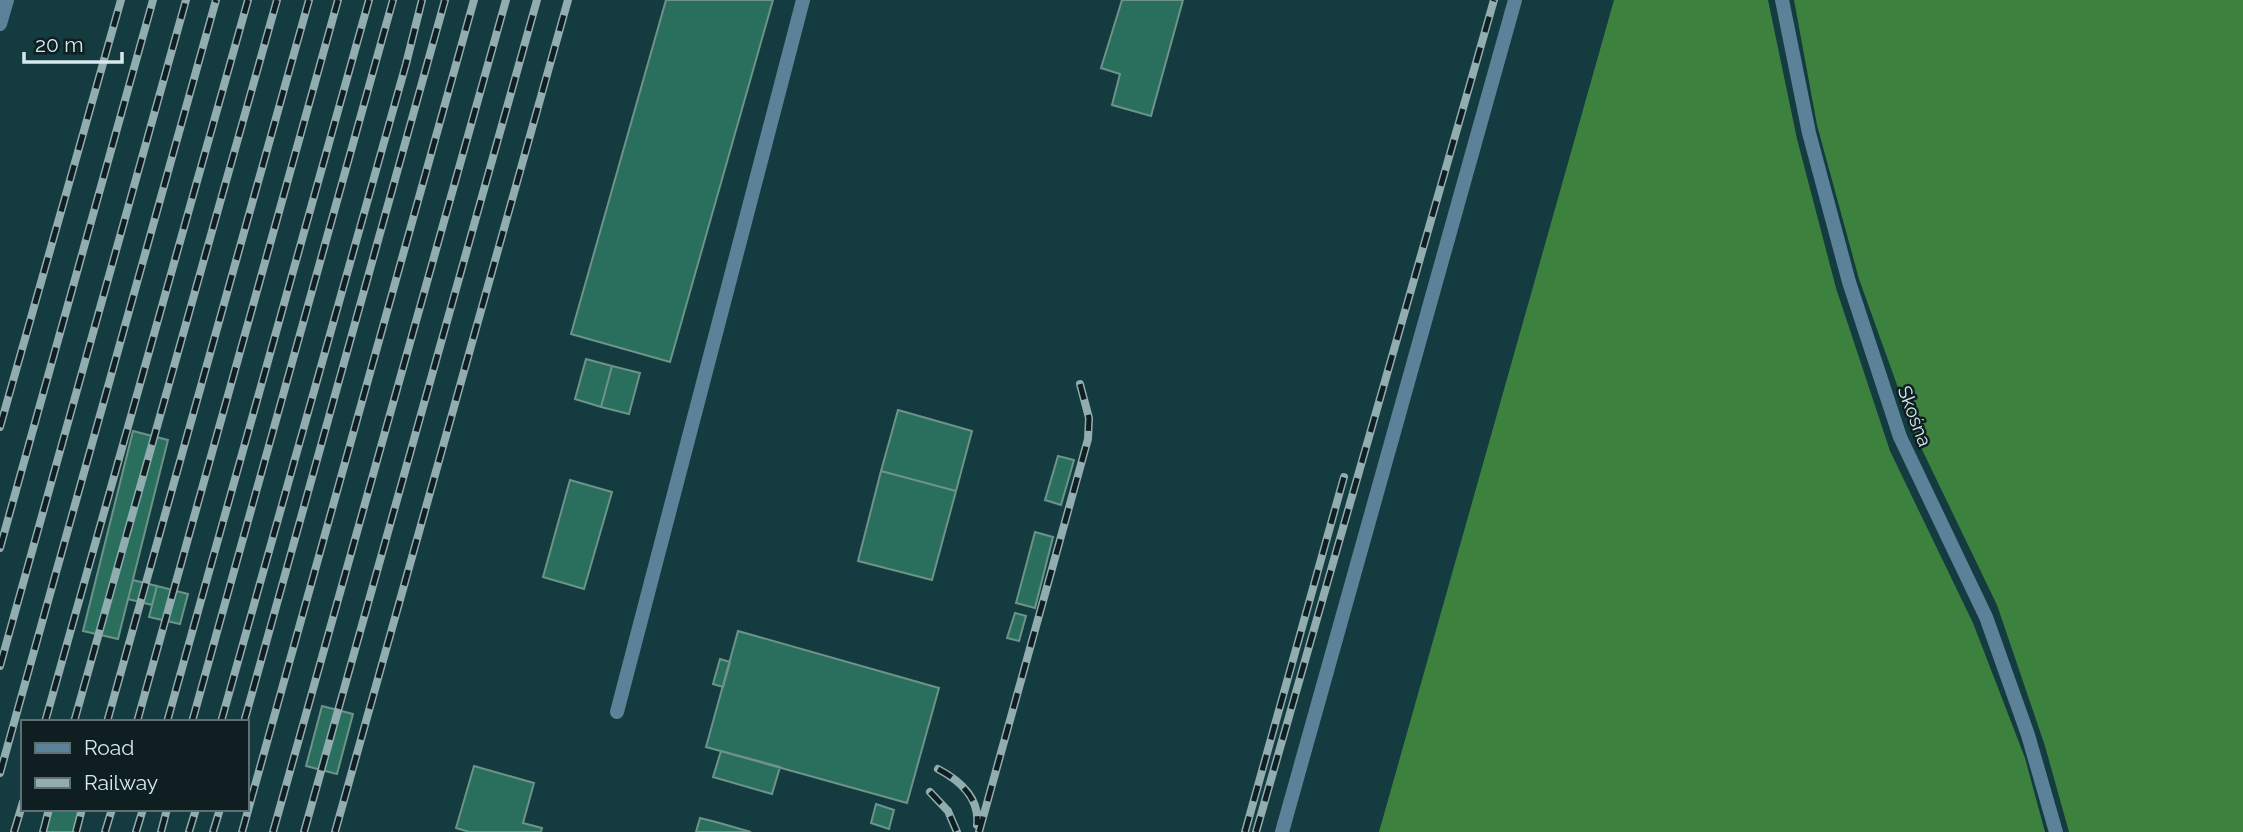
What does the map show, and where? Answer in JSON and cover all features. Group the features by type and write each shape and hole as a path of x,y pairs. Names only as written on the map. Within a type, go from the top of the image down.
{"street":[{"path":"0,24 6,0"},
{"path":"617,712 803,0"},
{"path":"1282,832 1515,0"},
{"name":"Skośna","path":"1782,0 1809,133 1849,282 1900,437 1986,617 2028,735 2056,832"}],"green space":[{"path":"1614,0 1768,0 1797,139 1836,288 1890,451 1973,623 2025,758 2045,832 1379,832"},
{"path":"1794,0 2243,0 2243,832 2069,832 2045,746 1997,605 1915,435 1859,279 1817,125"}],"building":[{"path":"666,0 773,0 670,362 571,334"},
{"path":"1122,0 1183,0 1151,116 1112,105 1120,74 1101,68"},
{"path":"586,359 612,366 601,407 575,399"},
{"path":"612,366 640,373 629,414 601,407"},
{"path":"898,410 972,431 956,491 881,471"},
{"path":"133,431 168,440 118,639 83,631"},
{"path":"1058,456 1074,460 1061,505 1045,500"},
{"path":"881,471 956,491 932,580 858,561"},
{"path":"570,480 612,492 584,589 543,577"},
{"path":"1035,532 1053,537 1035,608 1016,603"},
{"path":"133,580 157,586 152,605 128,599"},
{"path":"157,586 188,594 180,624 149,617"},
{"path":"1015,613 1026,616 1019,641 1007,638"},
{"path":"738,631 939,688 907,803 706,747"},
{"path":"720,659 730,662 723,687 713,684"},
{"path":"322,706 353,714 337,774 306,766"},
{"path":"721,751 780,767 772,794 713,777"},
{"path":"474,766 534,783 523,823 542,828 541,832 469,832 456,828"},
{"path":"876,804 894,810 889,829 871,823"},
{"path":"49,811 82,812 76,832 43,832"},
{"path":"700,818 716,822 751,832 696,832"}],"railway":[{"path":"0,427 121,0"},
{"path":"0,548 153,0"},
{"path":"0,666 186,0"},
{"path":"0,773 216,0"},
{"path":"46,720 248,0"},
{"path":"75,720 277,0"},
{"path":"108,720 309,0"},
{"path":"138,720 338,0"},
{"path":"168,720 369,0"},
{"path":"193,720 393,0"},
{"path":"222,720 422,0"},
{"path":"245,720 445,0"},
{"path":"248,810 474,0"},
{"path":"273,832 506,0"},
{"path":"304,832 537,0"},
{"path":"335,832 568,0"},
{"path":"1256,832 1494,0"},
{"path":"979,832 1088,439 1089,418 1080,384"},
{"path":"1245,832 1344,477"},
{"path":"938,769 960,784 972,798 977,825"},
{"path":"930,792 948,811 957,832"},
{"path":"14,832 21,809"},
{"path":"43,832 48,811"},
{"path":"76,832 81,811"},
{"path":"105,832 111,811"},
{"path":"136,832 142,811"},
{"path":"161,832 166,811"},
{"path":"189,832 195,811"},
{"path":"213,832 219,811"},
{"path":"242,832 248,811"}]}
